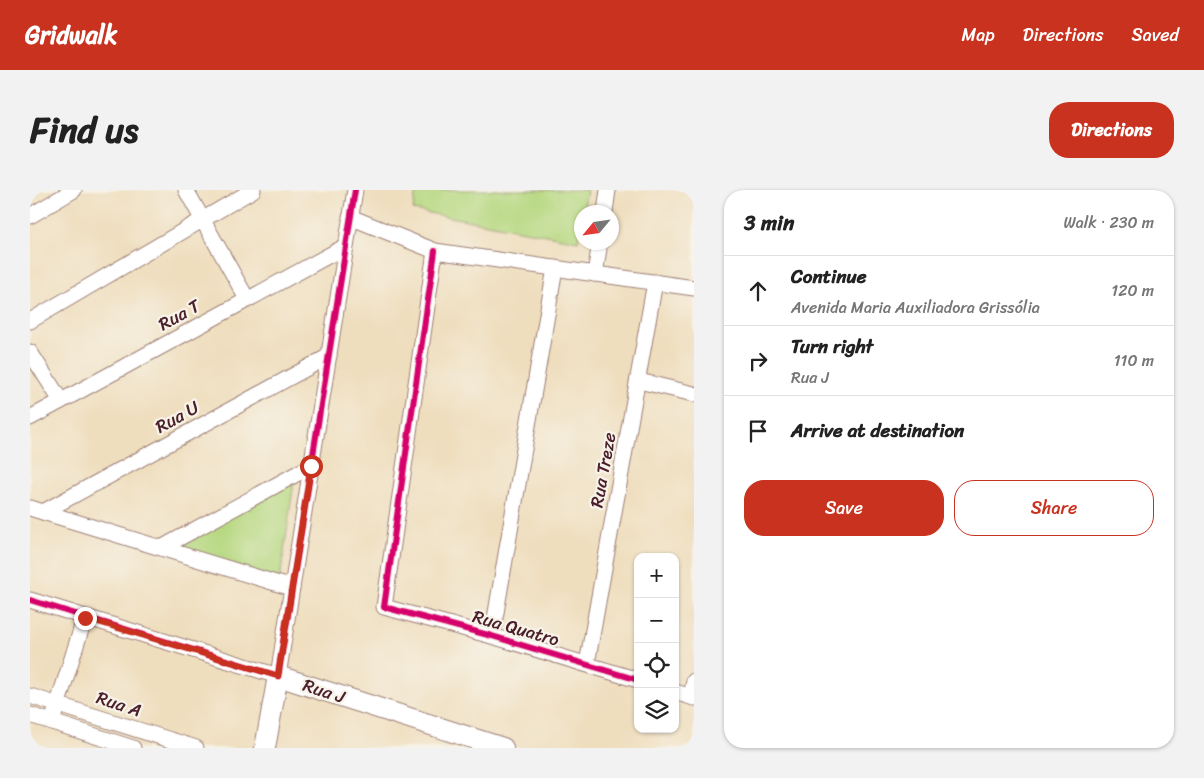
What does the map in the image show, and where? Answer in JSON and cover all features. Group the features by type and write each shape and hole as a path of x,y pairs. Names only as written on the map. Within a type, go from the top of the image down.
{"main road":[{"path":"264,748 278,676"},
{"name":"Rua J","path":"278,676 503,748"}],"street":[{"path":"30,216 74,190"},
{"path":"186,190 247,299"},
{"path":"30,321 252,190"},
{"path":"278,676 355,190"},
{"path":"606,205 608,190"},
{"path":"350,216 435,251 694,288"},
{"name":"Rua T","path":"30,418 346,246"},
{"path":"594,274 598,250"},
{"name":"Rua Quatro","path":"435,251 384,607 492,636 634,679"},
{"path":"492,636 555,268"},
{"name":"Rua Treze","path":"587,664 639,381 655,282"},
{"path":"30,352 60,401"},
{"name":"Rua U","path":"36,510 329,356"},
{"path":"639,381 694,394"},
{"path":"163,547 311,466"},
{"path":"36,510 163,547 292,588"},
{"name":"Rua J","path":"30,600 278,676"},
{"path":"52,722 85,618"},
{"path":"679,693 693,698 694,681"},
{"name":"Rua A","path":"30,696 196,748"},
{"path":"30,715 133,748"}],"green space":[{"path":"416,190 587,190 584,205 574,205 574,240 413,210"},
{"path":"294,481 280,579 173,547"}],"cycle path":[{"path":"30,600 278,676 355,190"},
{"path":"435,251 384,607 492,636 634,679"}],"route":[{"path":"85,618 278,676 311,466"}]}
